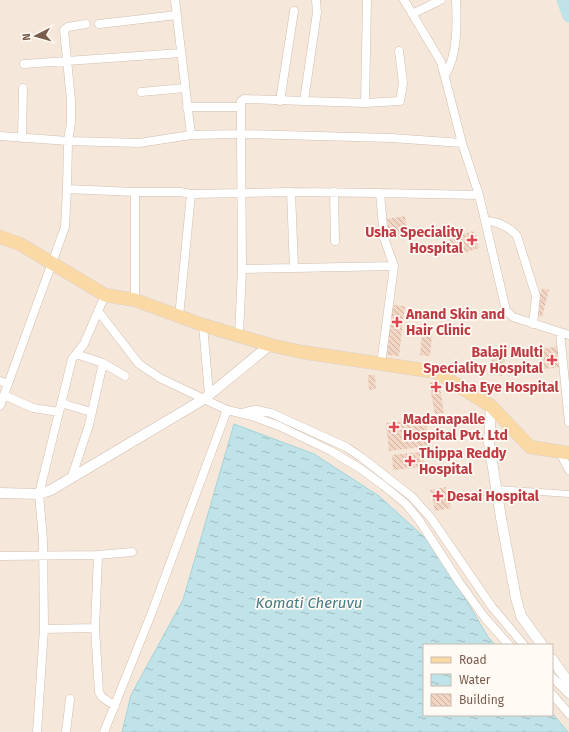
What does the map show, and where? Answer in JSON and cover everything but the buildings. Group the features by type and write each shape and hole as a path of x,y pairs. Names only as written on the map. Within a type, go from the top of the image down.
{"main road":[{"path":"0,237 20,244 105,295 134,300 178,317 270,345 323,355 436,372 491,406 530,446 564,452"}],"street":[{"path":"175,0 191,135"},
{"path":"304,101 317,12 316,0"},
{"path":"365,103 366,0"},
{"path":"404,0 441,62 462,143 479,195 506,310 513,318 569,335"},
{"path":"412,14 441,0"},
{"path":"445,75 451,63 454,49 456,0"},
{"path":"280,101 294,11"},
{"path":"99,24 177,15"},
{"path":"0,406 4,395 4,382 51,262 62,239 65,227 71,100 64,30 68,27 86,24"},
{"path":"239,335 242,269 242,101 244,99 365,103 400,101 403,83 399,51"},
{"path":"24,64 181,53"},
{"path":"22,138 23,88"},
{"path":"141,92 185,88"},
{"path":"187,107 241,107"},
{"path":"0,136 68,141 139,143 191,135 241,134 391,138 462,143"},
{"path":"67,189 180,192 191,194 380,192 479,195"},
{"path":"134,300 135,192"},
{"path":"291,192 294,268"},
{"path":"334,192 335,241"},
{"path":"380,192 384,238 394,266 381,364"},
{"path":"178,317 191,194"},
{"path":"485,221 494,222 510,230 516,236 536,296 533,324"},
{"path":"242,269 394,266"},
{"path":"37,732 44,629 43,556 39,494 72,359 84,344 105,295"},
{"path":"98,311 138,364 160,378 206,397 227,410 279,426 331,451 361,469 384,486 406,504 419,520 459,582 485,618 508,644"},
{"path":"203,325 206,397"},
{"path":"560,333 569,422"},
{"path":"0,493 39,494 51,490 206,397 270,345"},
{"path":"76,354 103,363 125,376"},
{"path":"71,479 92,412 103,363"},
{"path":"4,395 33,408 59,412"},
{"path":"61,403 92,412"},
{"path":"491,406 489,443 516,598 522,616 541,644"},
{"path":"104,732 152,612 227,410"},
{"path":"241,414 249,410 271,413 346,447 412,496 431,518 492,607 523,644"},
{"path":"564,452 569,470"},
{"path":"496,489 569,494"},
{"path":"0,556 98,555 132,552"},
{"path":"98,555 95,628 100,692 102,697 115,706"},
{"path":"44,629 95,628"},
{"path":"553,660 569,683"},
{"path":"553,678 569,694"},
{"path":"553,695 569,714"},
{"path":"66,732 70,699"}],"shaded area":[{"path":"0,0 569,0 569,732 0,732"}],"water":[{"name":"Komati Cheruvu","path":"234,424 314,454 379,496 434,546 488,637 494,644 423,644 423,716 553,716 553,714 568,732 122,732 131,695 183,600"}],"waterway":[{"path":"563,0 569,16"}],"place":[{"name":"Usha Speciality Hospital","path":"472,240"},
{"name":"Anand Skin and Hair Clinic","path":"397,322"},
{"name":"Balaji Multi Speciality Hospital","path":"552,360"},
{"name":"Usha Eye Hospital","path":"436,387"},
{"name":"Madanapalle Hospital Pvt. Ltd","path":"394,427"},
{"name":"Thippa Reddy Hospital","path":"410,461"},
{"name":"Desai Hospital","path":"438,496"}]}
